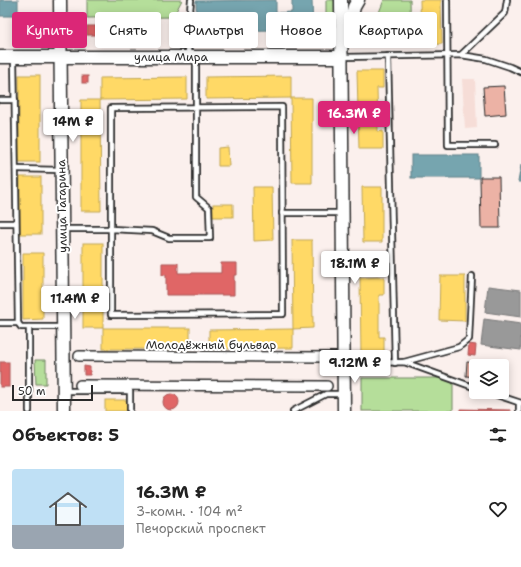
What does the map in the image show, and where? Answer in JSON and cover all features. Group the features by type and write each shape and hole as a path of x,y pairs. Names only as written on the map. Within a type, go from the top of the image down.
{"main road":[{"name":"улица Гагарина","path":"60,0 64,411"},
{"path":"342,0 341,57 344,411"},
{"path":"341,57 354,7 358,0"},
{"name":"улица Мира","path":"0,57 341,57"}],"street":[{"name":"Молодёжный бульвар","path":"79,356 343,360"},
{"path":"80,385 327,386"}],"lane":[{"path":"62,230 111,229 152,231 169,238 210,238 209,208 196,197 196,107 189,21 191,0"},
{"path":"448,0 448,145 495,145"},
{"path":"461,56 505,13 507,0"},
{"path":"388,56 396,363"},
{"path":"341,57 461,56 486,59 521,72"},
{"path":"14,57 18,322 21,327 63,327"},
{"path":"0,100 15,100"},
{"path":"196,107 282,107 282,314 111,315 111,108 196,107"},
{"path":"16,169 61,170"},
{"path":"282,213 342,213"},
{"path":"0,223 16,223"},
{"path":"343,360 396,363 459,347 469,339 472,276"},
{"path":"0,323 18,322"},
{"path":"28,327 29,411"},
{"path":"404,362 469,385"},
{"path":"64,391 130,392 130,411"},
{"path":"293,411 326,394 343,394"},
{"path":"508,399 520,403 519,411"}],"shaded area":[{"path":"462,79 475,79 477,128 465,129"}],"green space":[{"path":"87,0 182,0 176,12 169,12 169,17 161,17 161,12 95,12 95,18 87,18"},
{"path":"326,0 336,0 336,12 326,12"},
{"path":"384,0 410,0 410,12 379,12"},
{"path":"35,360 46,360 46,384 36,384"},
{"path":"362,378 453,378 453,411 362,411"}],"building: Жильё":[{"path":"420,0 441,0 442,44 437,44 437,12 420,12"},
{"path":"357,71 383,71 383,88 377,88 378,132 383,131 383,149 359,149"},
{"path":"19,75 40,75 40,162 19,162"},
{"path":"291,76 291,98 206,99 206,77"},
{"path":"187,77 187,99 100,100 100,78"},
{"path":"291,98 312,98 312,183 292,183"},
{"path":"81,100 100,100 101,211 81,211"},
{"path":"228,147 229,166 218,166 218,148"},
{"path":"20,177 41,177 41,234 20,234"},
{"path":"253,187 272,187 273,240 254,241"},
{"path":"362,187 382,187 382,242 363,242"},
{"path":"213,204 233,204 233,217 213,217"},
{"path":"292,240 312,240 313,328 293,329"},
{"path":"83,243 103,243 103,328 83,328"},
{"path":"23,253 43,253 43,319 23,320"},
{"path":"440,276 465,276 465,321 439,320"},
{"path":"384,277 384,295 379,295 379,337 384,337 384,355 361,355 360,278"},
{"path":"103,328 190,328 190,349 103,349"},
{"path":"293,329 293,348 209,349 209,330"},
{"path":"105,400 127,400 127,411 105,411"}],"building: Торговля":[{"path":"87,26 95,26 95,35 87,35"},
{"path":"82,76 88,76 88,83 82,83"},
{"path":"162,263 178,263 178,273 221,273 221,263 237,263 237,275 234,275 234,295 166,295 166,275 162,275"},
{"path":"469,344 476,345 475,356 468,355"},
{"path":"0,362 9,362 9,387 0,387"},
{"path":"84,366 90,367 90,375 84,375"},
{"path":"171,394 178,399 179,402 174,409 171,410 164,405 163,402 168,395"},
{"path":"460,409 510,410 510,411 460,411"}],"building: Учреждения":[{"path":"0,0 18,0 18,12 12,12 12,16 0,16"},
{"path":"276,0 276,12 266,12 266,30 258,30 258,12 196,12 196,1"},
{"path":"292,0 312,0 312,12 292,12"},
{"path":"411,155 479,155 479,178 411,178"},
{"path":"521,165 521,182 518,182"}],"building: Промзона":[{"path":"488,286 521,290 521,317 485,312"},
{"path":"484,319 521,324 521,350 481,345"}],"building: Прочее":[{"path":"504,86 506,114 485,116 483,87"},
{"path":"480,177 499,177 500,228 481,228"},
{"path":"467,362 469,362 469,376 466,376"}]}
